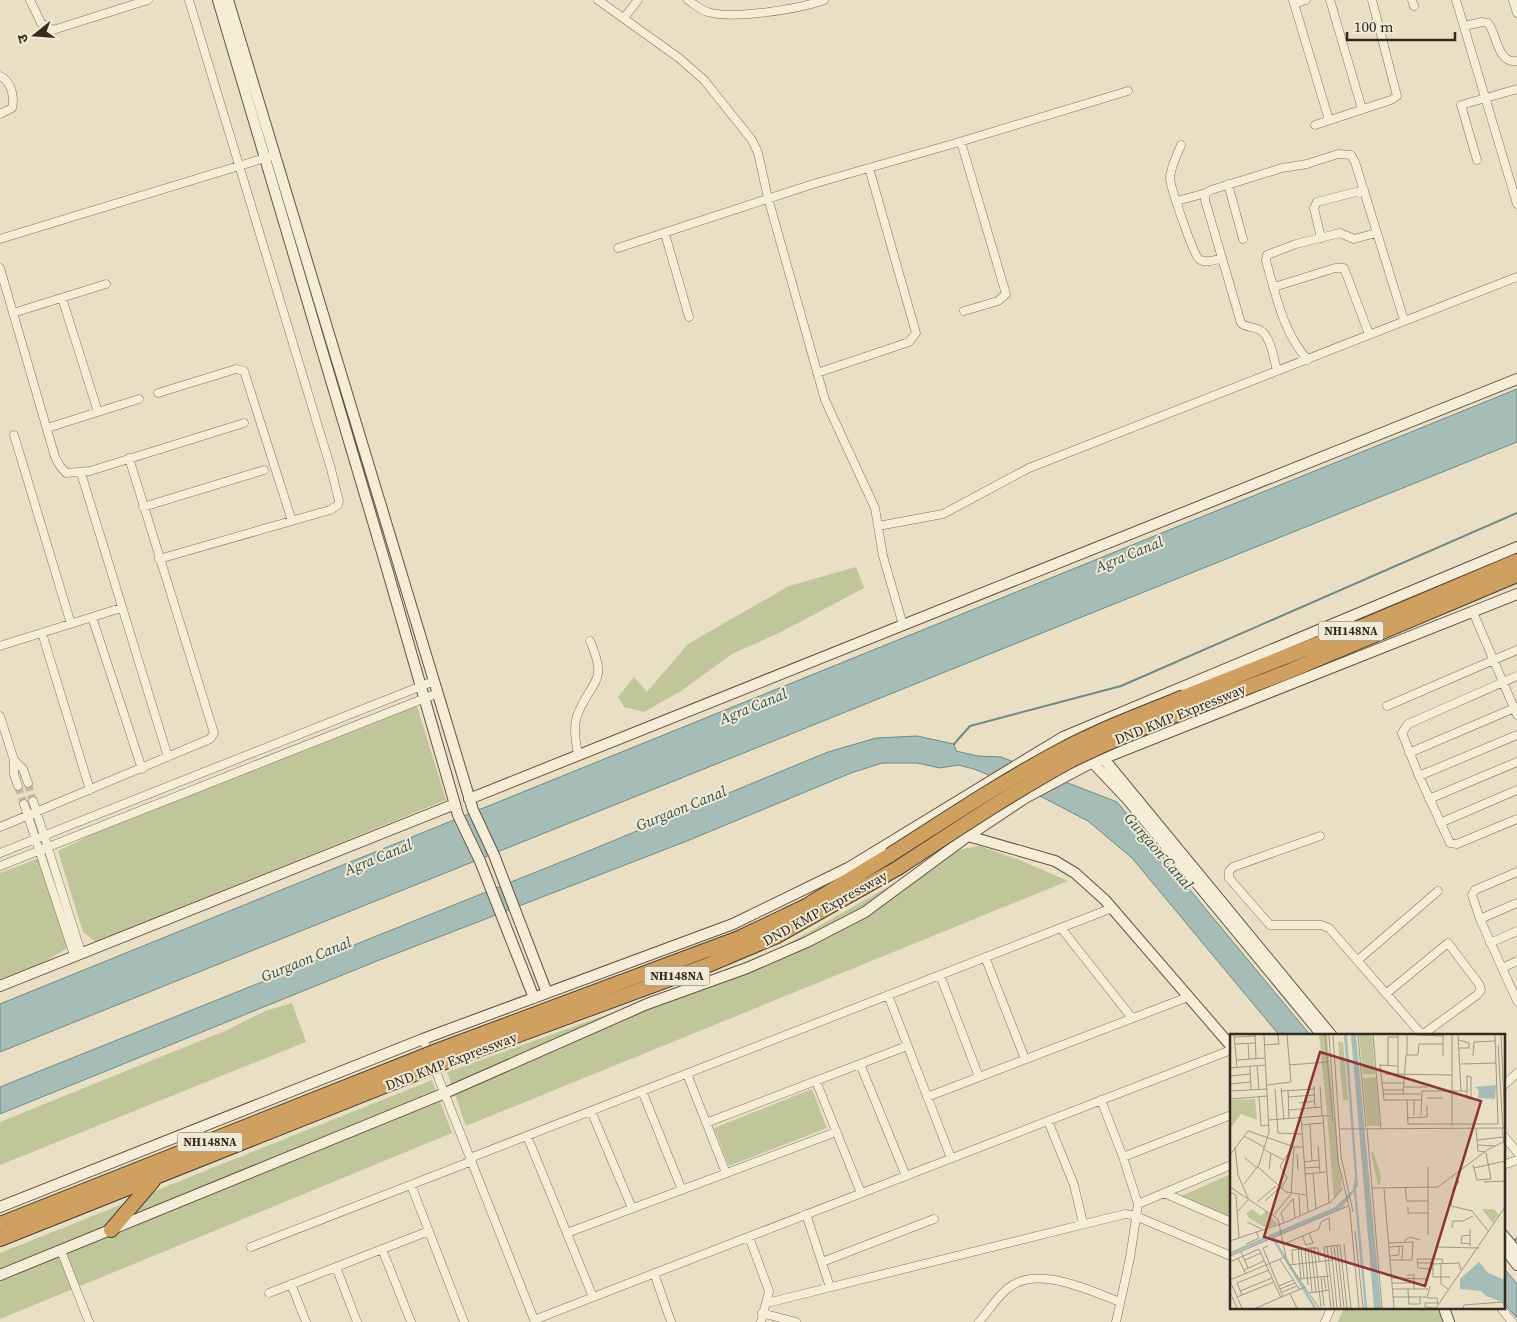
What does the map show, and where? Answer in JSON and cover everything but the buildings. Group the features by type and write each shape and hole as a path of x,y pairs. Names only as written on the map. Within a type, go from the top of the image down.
{"highway":[{"name":"DND KMP Expressway","path":"0,1224 423,1063 708,965 777,936 898,868 1022,788 1067,763 1187,703 1517,561"},
{"name":"DND KMP Expressway","path":"442,1056 740,938 806,906 1017,775 1059,751 1117,723 1287,672 1517,575"},
{"name":"DND KMP Expressway","path":"0,1239 155,1178 423,1063"},
{"path":"111,1230 155,1178"}],"street":[{"path":"30,0 41,23 53,30 148,0"},
{"path":"159,560 335,508 338,505 339,497 189,0"},
{"path":"218,0 270,157 473,810 494,855 547,993"},
{"path":"228,0 270,157 456,810 480,861 534,998"},
{"path":"598,0 679,58 704,80 728,107 752,140 758,154 768,198 817,373 836,427 875,508 883,556 903,625"},
{"path":"624,18 638,0"},
{"path":"688,0 704,11 722,14 781,10 824,0"},
{"path":"1306,0 1294,2 1329,120"},
{"path":"1330,0 1362,109"},
{"path":"1315,125 1391,100 1397,93 1372,0"},
{"path":"1456,0 1517,204"},
{"path":"1513,0 1517,13"},
{"path":"1464,26 1488,22 1501,54 1509,61 1517,61"},
{"path":"0,76 8,84 14,102 12,108 0,114"},
{"path":"1477,160 1461,107 1465,103 1517,89"},
{"path":"618,248 665,234 768,198 1128,91"},
{"path":"961,142 1006,294 998,300 964,311"},
{"path":"1181,145 1170,176 1198,258 1206,261 1222,258"},
{"path":"1177,200 1206,193 1228,184 1282,168 1307,164 1344,153 1353,156 1404,320"},
{"path":"0,239 270,157"},
{"path":"817,373 909,342 916,333 869,168"},
{"path":"1228,184 1243,239"},
{"path":"1321,238 1314,208 1317,202 1364,190"},
{"path":"1206,193 1205,200 1241,323 1243,326 1258,329 1265,334 1277,371"},
{"path":"1308,360 1291,339 1266,261 1267,255 1343,233 1354,239 1376,233"},
{"path":"665,234 689,317"},
{"path":"0,268 47,428 60,466 66,473 81,473 244,423"},
{"path":"1274,287 1335,268 1344,268 1369,334"},
{"path":"878,526 944,514 1029,468 1517,277"},
{"path":"13,313 106,284"},
{"path":"62,298 98,412"},
{"path":"158,393 228,371 236,369 244,371 292,521"},
{"path":"470,799 1517,379"},
{"path":"47,428 139,399"},
{"path":"14,435 71,624"},
{"path":"0,827 210,739 214,729 159,560 129,458"},
{"path":"143,507 264,470"},
{"path":"81,473 168,757"},
{"path":"0,1207 424,1039 733,924 848,868 1063,737 1130,711 1517,547"},
{"path":"0,1275 445,1092 647,1004 747,968 807,942 865,912 968,836 1035,793 1092,763 1517,594"},
{"path":"0,646 121,608"},
{"path":"1410,753 1516,710 1472,612"},
{"path":"92,617 142,769"},
{"path":"42,633 90,790"},
{"path":"578,755 577,717 600,672 598,659 590,641"},
{"path":"1387,706 1517,650"},
{"path":"1517,676 1405,726 1402,736 1450,843 1455,844 1517,819"},
{"path":"0,853 434,681"},
{"path":"0,866 438,693"},
{"path":"1130,711 1144,743"},
{"path":"0,716 14,760 14,774 18,786"},
{"path":"1419,776 1517,735"},
{"path":"1104,759 1330,1034"},
{"path":"14,760 23,769 28,783"},
{"path":"1429,799 1517,762"},
{"path":"1092,763 1128,800 1321,1034"},
{"path":"1440,823 1517,790"},
{"path":"34,801 44,835 44,849 78,954"},
{"path":"24,804 36,839 44,849"},
{"path":"0,986 78,954 456,810"},
{"path":"904,835 925,869"},
{"path":"968,836 1064,865 1112,908 1230,1047"},
{"path":"1320,836 1238,864 1229,871 1228,875 1240,892 1270,925 1326,926 1358,960 1421,1034"},
{"path":"1517,872 1473,891 1472,897 1490,943 1514,988 1517,1001"},
{"path":"1358,960 1438,891"},
{"path":"1480,919 1517,903"},
{"path":"251,1247 411,1185 591,1110 1112,908"},
{"path":"1061,928 1132,1018"},
{"path":"1490,943 1517,931"},
{"path":"1387,993 1448,944 1480,984 1481,990 1477,995 1423,1034"},
{"path":"986,957 1025,1059"},
{"path":"1502,968 1517,961"},
{"path":"940,975 978,1077"},
{"path":"888,995 950,1158"},
{"path":"927,1097 1188,997"},
{"path":"424,1039 535,1321 1230,1048"},
{"path":"706,1123 907,1046"},
{"path":"860,1064 906,1176"},
{"path":"1504,1085 1517,1073"},
{"path":"687,1074 726,1173"},
{"path":"816,1081 861,1193"},
{"path":"642,1091 682,1190"},
{"path":"1101,1100 1124,1157 1138,1204 1138,1217 1116,1322"},
{"path":"591,1110 632,1208"},
{"path":"1124,1157 1230,1115"},
{"path":"1048,1120 1074,1185 1084,1223"},
{"path":"567,1233 836,1132"},
{"path":"527,1136 593,1297"},
{"path":"1504,1136 1517,1152"},
{"path":"1504,1165 1517,1160"},
{"path":"1138,1204 1230,1165"},
{"path":"411,1185 464,1322"},
{"path":"1164,1193 1230,1222"},
{"path":"806,1214 830,1287"},
{"path":"767,1303 1125,1214 1138,1217 1230,1256"},
{"path":"822,1262 934,1219"},
{"path":"269,1293 429,1231"},
{"path":"749,1236 770,1295 762,1313 761,1322"},
{"path":"1504,1237 1515,1258"},
{"path":"1504,1247 1515,1258"},
{"path":"382,1249 411,1322"},
{"path":"61,1251 89,1322"},
{"path":"336,1267 358,1322"},
{"path":"654,1273 671,1322"},
{"path":"979,1322 1006,1290 1018,1282 1063,1280 1120,1302"},
{"path":"291,1284 306,1322"},
{"path":"1325,1322 1330,1310"},
{"path":"1445,1310 1449,1322"},
{"path":"1503,1310 1512,1322"},
{"path":"762,1313 796,1322"}],"green space":[{"path":"856,567 864,588 779,633 732,654 681,691 644,712 624,707 618,697 634,677 647,692 688,644 789,586"},
{"path":"417,706 446,800 96,942 83,932 58,851 93,834"},
{"path":"980,846 1022,861 1068,881 466,1126 447,1072 748,964 791,942 951,851"},
{"path":"39,858 67,948 43,963 0,979 0,873"},
{"path":"292,1003 306,1042 0,1165 0,1122 227,1030 265,1011"},
{"path":"432,1080 452,1133 0,1319 0,1253"},
{"path":"812,1089 827,1128 729,1166 714,1128"},
{"path":"1230,1174 1230,1217 1181,1196"},
{"path":"1343,1310 1437,1310 1446,1322 1338,1322"}],"water":[{"name":"Agra Canal","path":"1517,389 1517,442 0,1052 0,1004"},
{"path":"917,736 954,744 956,751 978,756 1001,757 1117,802 1309,1034 1278,1034 1132,858 1088,821 1038,795 974,769 958,765 940,768 917,763 882,763 851,773 687,841 377,961 0,1114 0,1087 586,852 828,752 876,738"},
{"path":"1504,1268 1517,1284 1517,1318 1504,1303"}],"waterway":[{"path":"954,744 970,726 1121,686 1517,513"},
{"path":"1512,1243 1517,1238"}],"tunnel":[{"path":"28,783 33,801"},
{"path":"18,786 24,804"}],"water label":[{"name":"Gurgaon Canal","path":"681,808"},
{"name":"Gurgaon Canal","path":"1159,851"},
{"name":"Gurgaon Canal","path":"306,959"}]}
